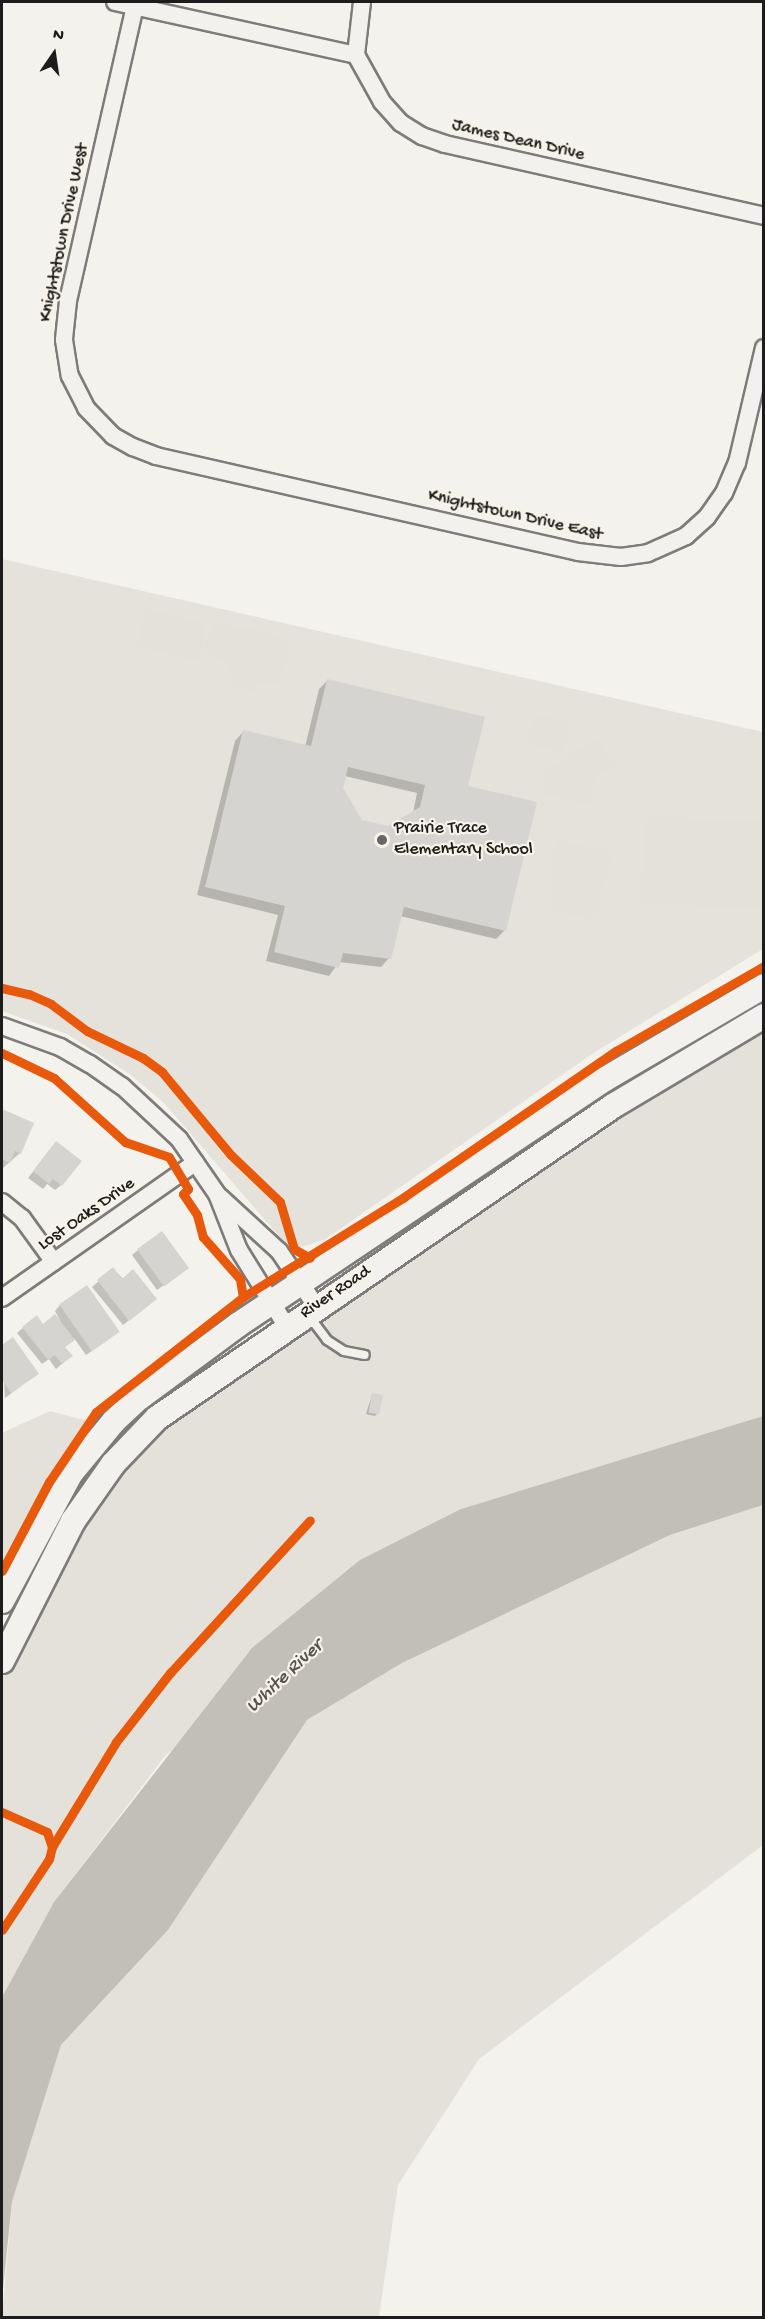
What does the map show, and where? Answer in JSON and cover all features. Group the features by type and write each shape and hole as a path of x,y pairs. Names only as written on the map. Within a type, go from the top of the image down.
{"main road":[{"name":"River Road","path":"2,1601 54,1501 114,1421 166,1376 605,1078 764,986"},
{"name":"River Road","path":"2,1661 74,1521 113,1464 157,1418 287,1327 621,1101 764,1016"}],"street":[{"path":"115,2 356,55 362,2"},
{"name":"Knightstown Drive West","path":"135,6 66,311 66,360 78,394 97,422 113,436 156,456 375,505"},
{"name":"James Dean Drive","path":"356,55 382,102 401,123 430,139 764,216"},
{"name":"Knightstown Drive East","path":"375,505 599,556 621,557 669,545 707,517 732,479 764,348"},
{"path":"2,1026 60,1047 122,1086 179,1139 217,1194 264,1235 302,1285 312,1310"},
{"name":"Lost Oaks Drive","path":"2,1298 195,1163"},
{"path":"217,1194 239,1250 287,1327"},
{"path":"2,1202 22,1218 54,1263"}],"lane":[{"path":"312,1310 327,1340 344,1351 365,1355"}],"shaded area":[{"name":"Prairie Trace Elementary School","path":"2,559 763,732 763,949 595,1052 324,1240 298,1248 285,1243 164,1103 131,1075 67,1034 2,1011"},
{"path":"145,609 206,623 198,660 136,646"},
{"path":"212,621 285,638 289,650 283,678 274,686 256,682 254,691 228,685 231,673 223,659 204,654"},
{"path":"533,713 571,722 564,753 526,744"},
{"path":"598,737 617,766 599,776 590,806 547,795 539,774"},
{"path":"645,816 763,822 758,909 640,903"},
{"path":"555,839 609,851 613,857 597,914 592,919 549,909"},
{"path":"763,1015 763,1416 461,1509 165,1756 54,1902 2,1997 2,1672 42,1580 135,1439"},
{"path":"50,1411 88,1421 2,1571 2,1433"},
{"path":"763,1505 763,1845 479,2059 398,2185 379,2317 2,2318 12,2202 61,2045 168,1930 307,1720 402,1663 670,1535"}],"water":[{"name":"White River","path":"763,1416 763,1505 670,1535 402,1663 307,1720 168,1930 61,2045 12,2202 2,2299 2,1997 54,1902 252,1648 360,1560 461,1509"}],"building":[{"name":"Prairie Trace Elementary School","path":"327,679 485,717 468,786 537,802 506,931 404,907 391,959 343,953 339,968 274,952 285,906 205,887 243,730 311,746","holes":["348,767 425,785 420,807 388,826 362,820 343,788"]},
{"path":"2,1109 34,1123 21,1154 15,1151 10,1163 2,1159"},
{"path":"56,1141 82,1161 62,1186 53,1179 49,1184 33,1171"},
{"path":"162,1231 189,1268 164,1286 137,1249"},
{"path":"113,1267 122,1279 133,1269 157,1299 129,1321 97,1280"},
{"path":"87,1285 120,1332 92,1351 59,1305"},
{"path":"55,1314 75,1340 65,1347 73,1356 62,1364 55,1355 48,1360 22,1327 37,1315 43,1324"},
{"path":"13,1337 39,1374 11,1393 2,1380 2,1345"},
{"path":"372,1393 383,1395 379,1415 369,1413"}],"cycle path":[{"path":"2,1571 49,1482 96,1412 243,1297 404,1197 616,1051 764,966"},
{"path":"2,988 29,994 51,1004 87,1031 143,1058 162,1072 231,1155 280,1202 294,1249 310,1258"},
{"path":"2,1053 54,1078 125,1142 169,1157 188,1189 183,1194 197,1215 203,1237 240,1279 243,1297"},
{"path":"52,1847 116,1742 170,1673 310,1520"},
{"path":"2,1812 47,1832 52,1847 49,1859 2,1930"}],"place":[{"name":"Prairie Trace Elementary School","path":"382,840"}]}
